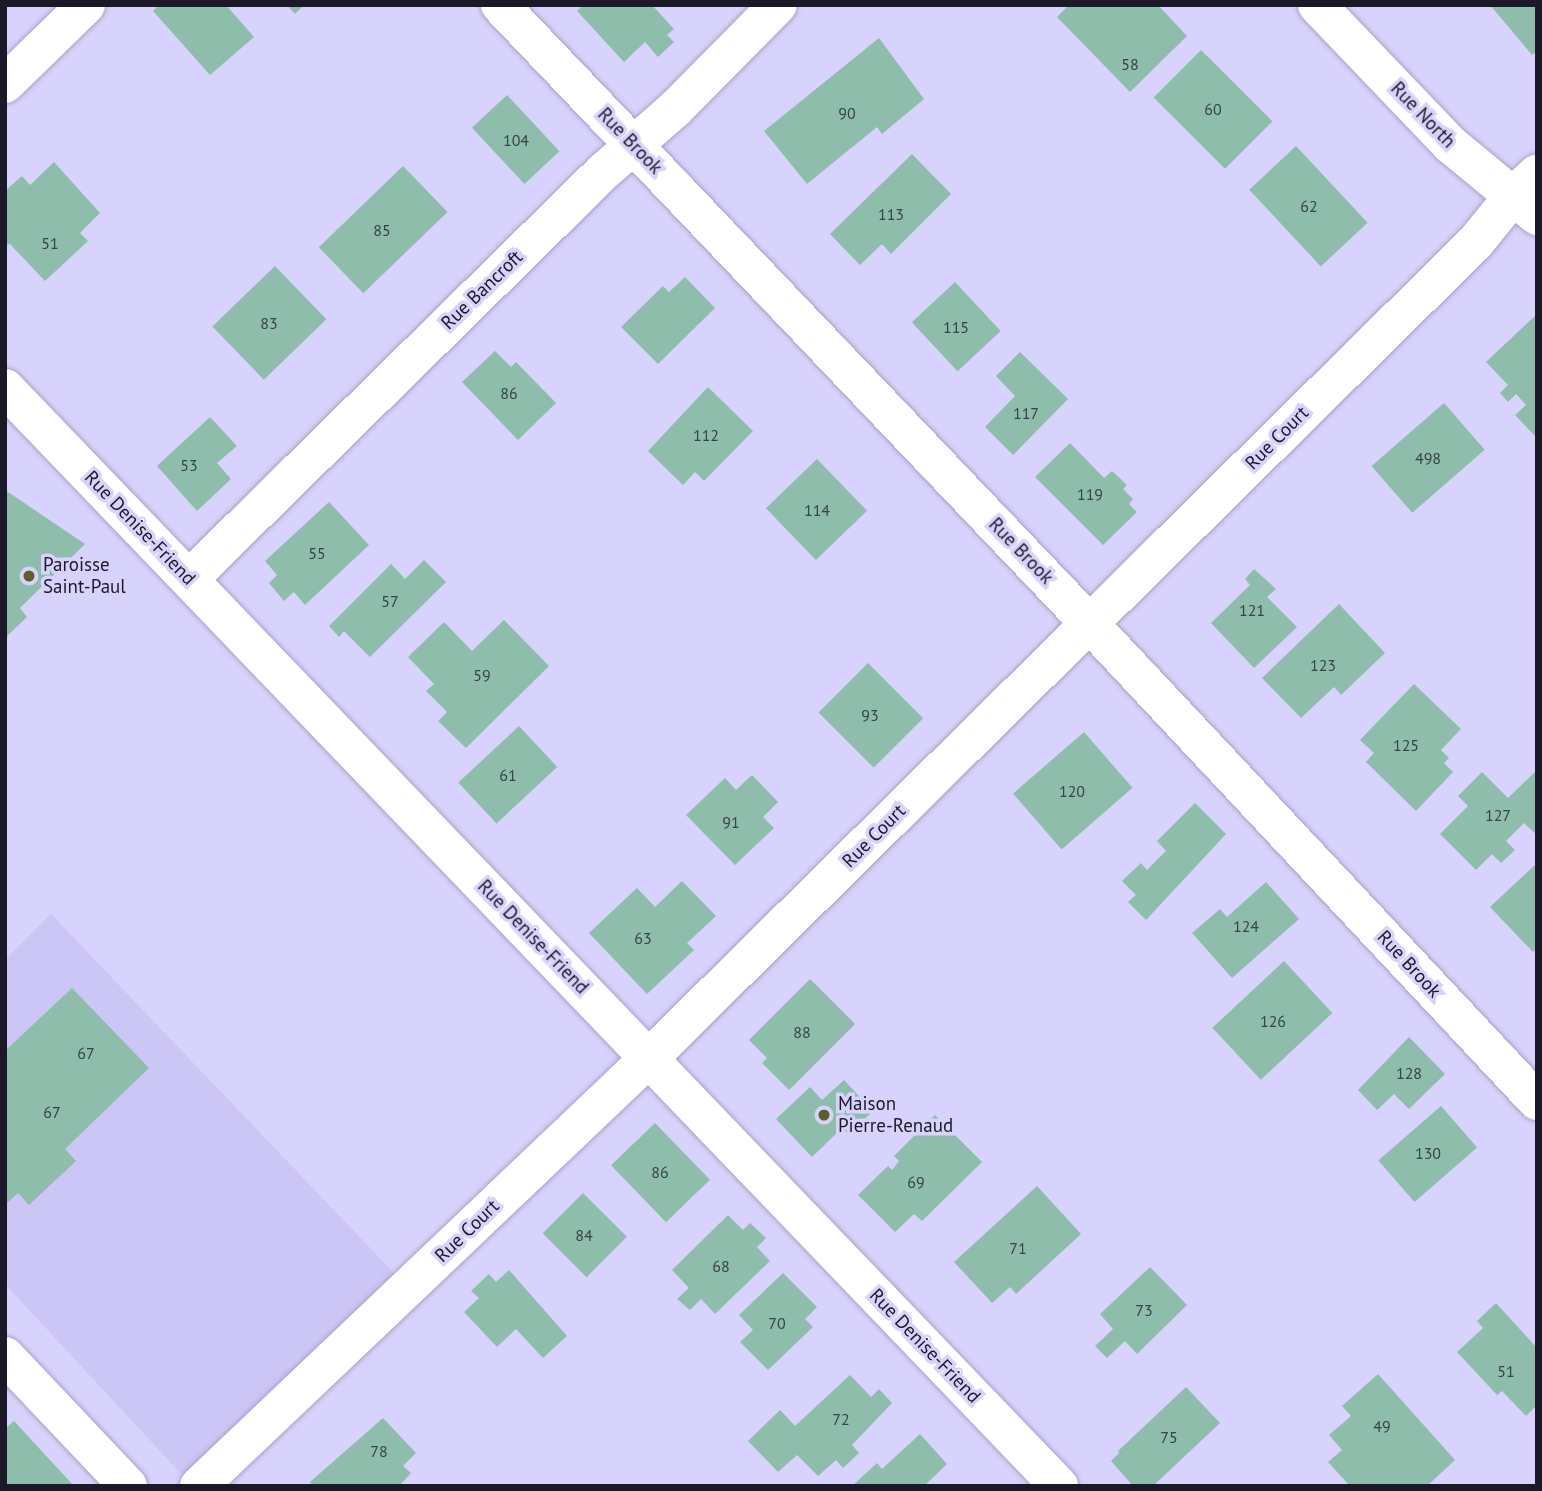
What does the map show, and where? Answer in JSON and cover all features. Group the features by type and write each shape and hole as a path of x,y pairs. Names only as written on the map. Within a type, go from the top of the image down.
{"street":[{"path":"5,84 86,5"},
{"name":"Rue Brook","path":"500,5 1089,623 1537,1101"},
{"name":"Rue Bancroft","path":"189,579 593,182 635,146 778,5"},
{"name":"Rue North","path":"1317,5 1451,145 1529,195"},
{"name":"Rue Court","path":"198,1486 649,1058 1475,243 1529,195"},
{"name":"Rue Denise-Friend","path":"5,388 1059,1486"},
{"path":"5,1356 128,1486"}],"shaded area":[{"path":"51,914 395,1274 183,1476 5,1284 5,960"}],"building":[{"path":"159,5 226,5 254,37 210,75 153,11"},
{"path":"287,5 304,5 295,14"},
{"path":"583,5 652,5 674,29 667,35 674,42 658,57 645,42 624,62 577,11"},
{"path":"1069,5 1158,5 1187,36 1130,92 1057,17"},
{"path":"1490,5 1537,5 1537,51 1532,55"},
{"path":"879,38 924,99 882,134 877,127 807,184 764,131"},
{"path":"1201,50 1272,121 1225,169 1154,97"},
{"path":"507,95 560,151 524,184 472,128"},
{"path":"1296,146 1368,223 1321,266 1249,190"},
{"path":"912,154 951,194 891,254 882,244 860,265 830,234"},
{"path":"54,162 100,213 80,233 88,241 45,281 10,244 5,245 5,191 22,176 30,185"},
{"path":"403,166 447,212 363,293 319,247"},
{"path":"275,266 326,319 264,380 212,326"},
{"path":"685,277 715,308 658,364 621,327 663,286 669,292"},
{"path":"955,282 1001,331 958,371 912,322"},
{"path":"1537,314 1537,438 1515,415 1526,405 1516,394 1508,402 1500,393 1508,385 1486,362"},
{"path":"495,351 511,367 516,362 556,403 518,440 462,382"},
{"path":"1020,352 1068,399 1013,455 985,427 1015,396 996,376"},
{"path":"708,387 753,431 704,481 695,472 683,485 648,451"},
{"path":"1444,403 1485,450 1412,513 1372,466"},
{"path":"210,417 237,446 217,463 231,479 197,511 157,466"},
{"path":"1070,443 1104,478 1112,471 1127,485 1123,489 1133,499 1129,504 1137,512 1103,545 1035,477"},
{"path":"817,459 867,511 816,560 766,508"},
{"name":"Paroisse Saint-Paul","path":"5,490 85,544 20,608 27,617 5,638"},
{"path":"329,502 369,545 305,605 294,592 284,601 269,583 277,575 265,561"},
{"path":"424,560 446,582 370,657 344,631 339,637 329,626 391,564 405,579"},
{"path":"1254,569 1276,589 1267,597 1297,627 1254,668 1211,623 1250,585 1245,579"},
{"path":"1339,604 1385,653 1341,695 1334,687 1301,718 1262,678"},
{"path":"504,620 549,666 466,748 438,721 447,712 426,691 434,684 408,657 444,622 472,651"},
{"path":"868,663 923,718 874,768 819,712"},
{"path":"1414,684 1461,729 1441,750 1449,758 1444,763 1453,772 1416,811 1366,762 1374,753 1360,740"},
{"path":"519,726 557,767 496,824 458,783"},
{"path":"1084,732 1133,788 1062,850 1013,794"},
{"path":"1537,770 1537,835 1524,823 1506,841 1515,850 1501,863 1492,854 1476,870 1440,834 1468,806 1458,796 1482,772 1508,798"},
{"path":"752,775 778,802 763,817 774,828 735,865 686,815 725,778 736,790"},
{"path":"1195,803 1226,834 1146,920 1128,902 1136,895 1122,881 1141,863 1147,870 1166,851 1157,841"},
{"path":"1537,863 1537,948 1533,952 1490,907"},
{"path":"682,881 716,916 687,943 694,950 647,994 589,933 637,888 655,907"},
{"path":"1266,882 1299,919 1232,978 1192,933 1220,909 1227,917"},
{"path":"1284,961 1332,1013 1261,1080 1212,1028"},
{"path":"810,979 855,1024 789,1090 762,1063 767,1058 749,1040"},
{"path":"72,988 149,1068 65,1149 76,1161 29,1205 18,1193 5,1205 5,1051"},
{"path":"1409,1037 1445,1074 1409,1109 1394,1094 1377,1110 1358,1090"},
{"name":"Maison Pierre-Renaud","path":"844,1080 873,1111 848,1134 842,1128 812,1157 776,1119 810,1087 822,1100"},
{"path":"1441,1106 1477,1148 1414,1202 1378,1160"},
{"path":"935,1115 982,1162 922,1221 914,1214 895,1232 858,1195 888,1166 892,1170 899,1161 894,1156"},
{"path":"655,1123 710,1180 666,1222 611,1165"},
{"path":"1037,1186 1081,1234 1016,1294 1010,1287 992,1303 954,1262"},
{"path":"583,1193 627,1237 587,1277 543,1233"},
{"path":"728,1215 743,1230 750,1223 766,1238 757,1247 770,1261 715,1314 701,1299 690,1310 677,1299 689,1288 672,1270"},
{"path":"1150,1267 1187,1305 1137,1354 1125,1341 1107,1358 1095,1346 1113,1329 1100,1314"},
{"path":"509,1270 567,1336 543,1358 516,1329 497,1347 464,1312 479,1298 471,1291 489,1274 496,1282"},
{"path":"783,1273 817,1307 805,1319 813,1327 768,1370 740,1342 753,1330 739,1315"},
{"path":"1496,1303 1537,1348 1537,1405 1526,1416 1502,1391 1497,1395 1457,1352 1483,1328 1477,1321"},
{"path":"1378,1374 1455,1460 1427,1486 1350,1486 1328,1462 1342,1450 1329,1435 1351,1416 1342,1406"},
{"path":"850,1375 871,1397 879,1389 892,1403 852,1445 859,1453 843,1468 836,1460 818,1476 797,1455 778,1472 748,1441 780,1410 795,1426"},
{"path":"1186,1387 1220,1423 1153,1486 1133,1486 1111,1461 1118,1451"},
{"path":"383,1418 416,1453 403,1466 411,1473 399,1486 313,1486 310,1482"},
{"path":"14,1421 74,1486 5,1486 5,1425 7,1427"},
{"path":"920,1434 947,1464 924,1486 852,1486 877,1463 882,1469"}],"place":[{"name":"Paroisse Saint-Paul","path":"29,576"},
{"name":"Maison Pierre-Renaud","path":"824,1115"}]}
